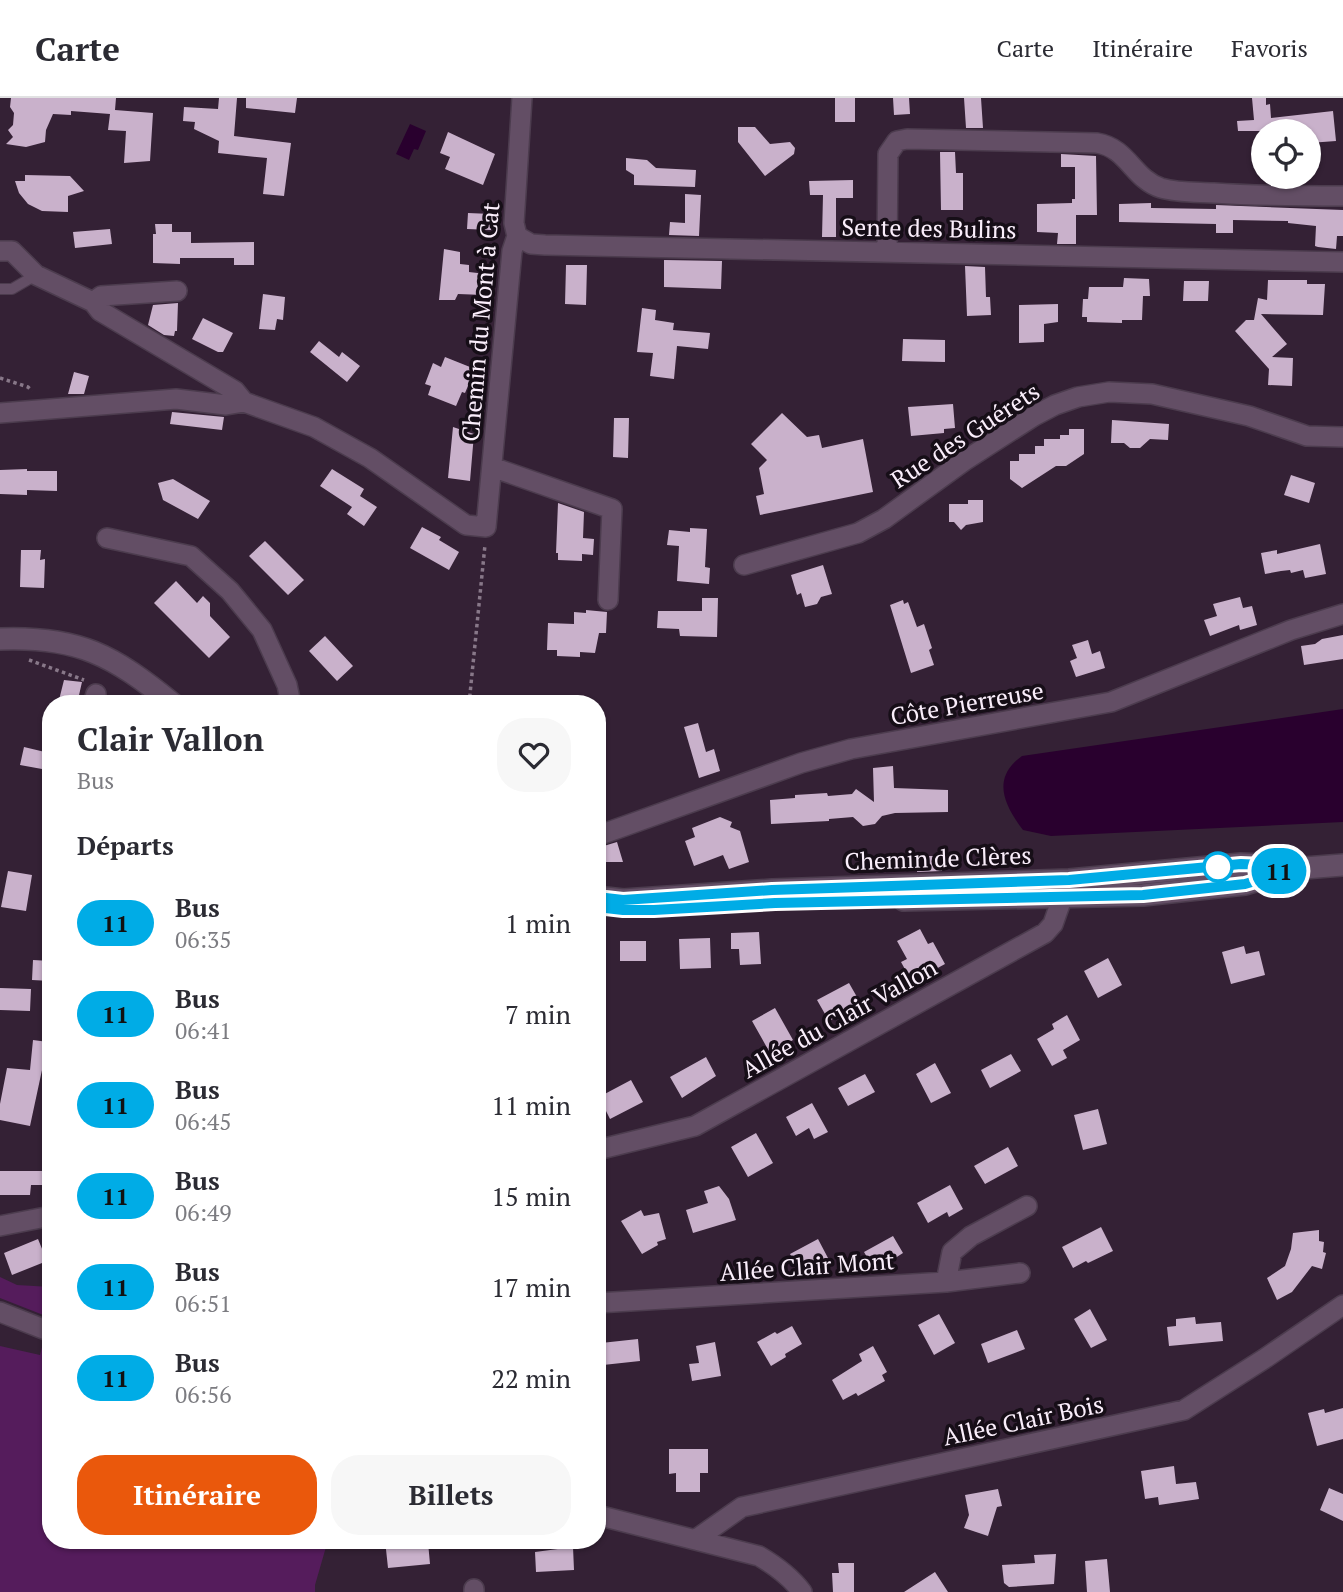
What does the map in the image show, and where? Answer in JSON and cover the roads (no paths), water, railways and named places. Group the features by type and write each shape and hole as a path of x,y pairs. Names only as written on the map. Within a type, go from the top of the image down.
{"street":[{"name":"Chemin du Mont à Cat","path":"244,402 314,427 370,457 466,525 486,527 512,251 517,236 514,213 522,98"},
{"path":"887,252 888,154 897,141 907,139 1097,143 1117,150 1151,184 1172,191 1259,196 1343,196"},
{"name":"Sente des Bulins","path":"517,236 531,244 545,245 1343,262"},
{"path":"0,251 12,251 36,275 93,302 100,310 235,391 244,402 226,405 176,400 0,413"},
{"path":"93,302 101,296 177,290"},
{"name":"Rue des Guérets","path":"744,565 858,533 884,519 964,461 1034,416 1079,397 1109,392 1152,394 1249,416 1307,436 1343,437"},
{"name":"Chemin du Mont à Cat","path":"492,467 612,509 608,600"},
{"path":"107,538 191,556 230,591 262,631 287,685 289,695"},
{"name":"Côte Pierreuse","path":"606,833 801,763 851,749 1111,702 1291,630 1343,614"},
{"path":"0,639 43,638 85,648 108,657 162,695"},
{"name":"Chemin de Clères","path":"606,898 623,900 772,890 1066,888 1143,895 1245,884 1279,870 1343,865"},
{"name":"Chemin de Clères","path":"606,908 654,910 1066,888"},
{"name":"Allée du Clair Vallon","path":"606,1148 695,1126 1045,933 1053,924 1066,888"},
{"path":"946,1282 952,1252 971,1236 1027,1206"},
{"path":"0,1226 42,1218"},
{"name":"Allée Clair Mont","path":"606,1302 946,1282 1020,1273"},
{"name":"Allée Clair Bois","path":"695,1540 742,1507 1184,1410 1343,1305"},
{"path":"0,1311 42,1328"},
{"path":"606,1517 759,1556 793,1580 802,1592"}],"lane":[{"path":"0,289 12,289 36,275"}]}
